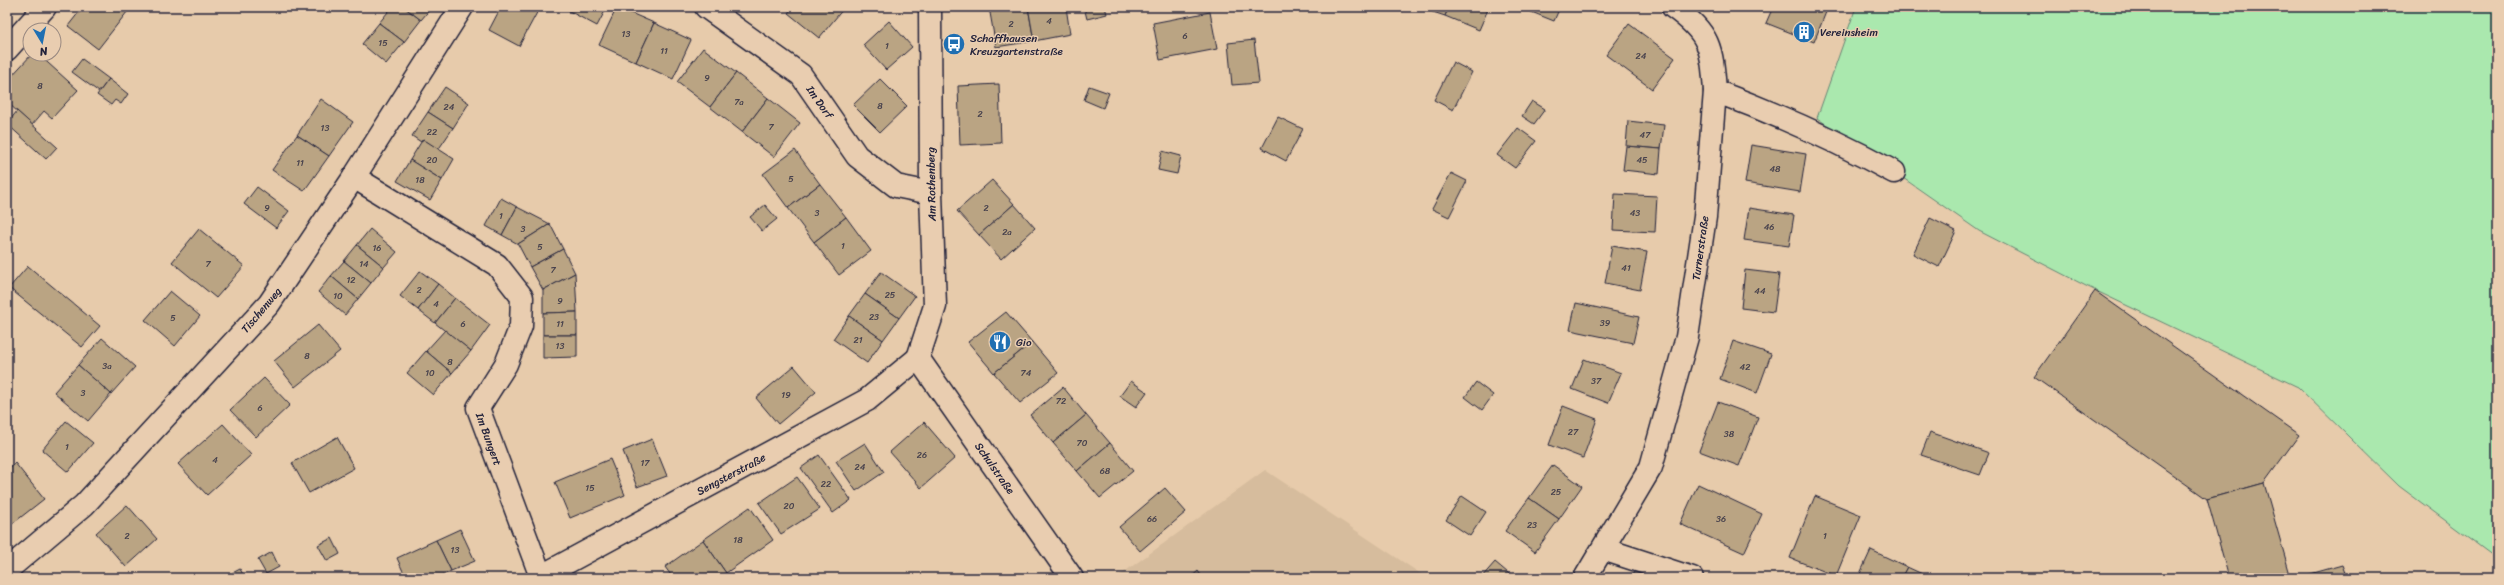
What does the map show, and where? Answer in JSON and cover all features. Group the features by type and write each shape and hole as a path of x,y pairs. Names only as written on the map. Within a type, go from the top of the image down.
{"street":[{"path":"7,49 45,7"},
{"name":"Tischenweg","path":"7,570 84,505 270,304 354,177 462,7"},
{"name":"Im Dorf","path":"706,7 801,75 857,156 896,186 931,193"},
{"name":"Am Rothenberg","path":"918,358 935,306 931,193 930,7"},
{"name":"Turnerstraße","path":"1585,578 1651,467 1687,337 1705,217 1715,91 1713,58 1704,36 1690,20 1673,7"},
{"path":"1715,91 1777,114 1832,138 1894,172"},
{"name":"Im Bungert","path":"354,177 498,265 522,297 521,326 506,364 478,408 539,577"},
{"name":"Sengsterstraße","path":"539,577 867,400 918,358"},
{"name":"Schulstraße","path":"918,358 1072,578"},
{"path":"1603,549 1692,578"}],"shaded area":[{"path":"1265,470 1427,578 1116,578"}],"green space":[{"path":"1856,7 2497,7 2497,559 2399,486 2298,387 2086,286 1979,231 1817,118"}],"building":[{"path":"83,7 131,7 98,49 68,26"},
{"path":"392,7 404,7 421,20 404,42 379,23"},
{"path":"404,7 432,7 421,20"},
{"path":"501,7 540,7 519,46 489,30"},
{"path":"571,7 607,7 597,26 569,11"},
{"path":"617,7 654,23 636,62 599,45"},
{"path":"793,7 844,8 819,38 788,13"},
{"path":"989,7 1028,7 1034,41 996,47"},
{"path":"1028,7 1066,7 1070,34 1034,41"},
{"path":"1084,7 1105,7 1107,14 1087,19"},
{"path":"1418,7 1449,7 1445,16"},
{"path":"1449,7 1489,7 1479,30 1445,16"},
{"path":"1519,7 1560,7 1554,21"},
{"name":"Vereinsheim","path":"1773,7 1828,7 1814,42 1766,23"},
{"path":"1210,12 1217,49 1160,60 1153,23"},
{"path":"889,21 912,47 886,70 863,45"},
{"path":"379,23 404,42 386,64 362,44"},
{"path":"654,23 691,40 673,79 636,62"},
{"path":"1629,24 1675,58 1652,89 1606,55"},
{"path":"1254,40 1259,83 1232,85 1228,43"},
{"path":"703,48 736,73 710,107 677,82"},
{"path":"82,59 109,79 99,92 72,72"},
{"path":"25,62 47,62 78,90 52,118 44,111 32,125 7,102 7,81"},
{"path":"1453,62 1472,72 1453,110 1434,100"},
{"path":"736,73 768,98 742,132 710,107"},
{"path":"109,79 128,94 121,104 115,100 111,105 97,95"},
{"path":"880,79 907,106 880,132 853,105"},
{"path":"999,84 1001,143 960,145 958,86"},
{"path":"1089,86 1109,93 1103,108 1084,100"},
{"path":"445,87 469,103 453,128 428,112"},
{"path":"768,98 800,123 774,157 742,132"},
{"path":"321,99 353,122 329,156 297,135"},
{"path":"1532,101 1545,109 1534,124 1522,116"},
{"path":"17,111 57,147 46,159 7,124"},
{"path":"428,112 453,128 438,150 423,139 421,142 412,136"},
{"path":"1278,117 1303,129 1286,161 1262,148"},
{"path":"1628,121 1664,125 1661,149 1626,146"},
{"path":"1518,128 1536,141 1515,168 1497,155"},
{"path":"297,135 329,156 304,191 272,170"},
{"path":"423,139 454,159 442,180 410,160"},
{"path":"1751,145 1806,154 1800,192 1745,183"},
{"path":"1626,146 1661,149 1659,174 1623,170"},
{"path":"795,150 820,184 788,208 763,174"},
{"path":"1162,151 1181,156 1177,174 1158,170"},
{"path":"410,160 442,180 430,200 397,181"},
{"path":"1451,173 1467,181 1449,217 1432,209"},
{"path":"992,180 1014,204 979,235 957,211"},
{"path":"820,184 846,217 814,242 788,208"},
{"path":"257,187 289,211 276,228 244,204"},
{"path":"1615,194 1657,196 1655,232 1613,230"},
{"path":"501,198 517,207 502,235 486,226"},
{"path":"1014,204 1035,228 1001,259 979,235"},
{"path":"765,205 777,219 762,231 750,217"},
{"path":"517,207 550,224 518,244 502,235"},
{"path":"1749,208 1794,215 1789,246 1744,240"},
{"path":"846,217 871,251 839,275 814,242"},
{"path":"1930,218 1956,231 1939,267 1913,254"},
{"path":"550,224 563,249 530,267 518,244"},
{"path":"199,229 244,266 216,298 172,262"},
{"path":"370,229 397,252 384,267 357,245"},
{"path":"357,245 384,267 371,283 344,261"},
{"path":"1612,246 1647,252 1640,290 1605,283"},
{"path":"563,249 575,273 543,290 530,267"},
{"path":"344,261 371,283 358,299 331,276"},
{"path":"28,266 100,326 82,347 9,288"},
{"path":"1745,270 1779,274 1774,312 1741,308"},
{"path":"420,271 438,284 418,310 400,296"},
{"path":"881,272 915,296 899,318 865,294"},
{"path":"575,273 577,312 543,313 543,290"},
{"path":"331,276 358,299 345,315 318,292"},
{"path":"438,284 455,298 435,323 418,310"},
{"path":"170,291 200,316 175,346 145,320"},
{"path":"2095,291 2299,435 2264,483 2207,499 2034,377"},
{"path":"865,294 899,318 883,340 849,316"},
{"path":"455,298 490,325 471,351 435,323"},
{"path":"1576,303 1639,317 1633,343 1570,330"},
{"path":"577,312 577,335 543,335 543,313"},
{"name":"Gio","path":"1006,312 1032,342 994,373 968,342"},
{"path":"849,316 883,340 867,363 833,339"},
{"path":"318,325 340,351 295,387 274,361"},
{"path":"445,330 471,351 452,373 426,351"},
{"path":"543,335 577,335 577,357 543,358"},
{"path":"102,338 135,367 111,394 78,365"},
{"path":"1733,341 1771,354 1757,393 1720,379"},
{"path":"1032,342 1058,373 1020,403 994,373"},
{"path":"426,351 452,373 433,395 407,373"},
{"path":"1584,359 1621,373 1608,403 1572,389"},
{"path":"78,365 111,394 88,421 54,392"},
{"path":"794,366 816,392 778,424 756,398"},
{"path":"264,378 290,405 256,437 230,410"},
{"path":"1131,381 1147,392 1136,407 1120,396"},
{"path":"1476,382 1493,395 1482,410 1465,397"},
{"path":"1063,387 1086,415 1053,443 1030,415"},
{"path":"1718,402 1758,417 1739,466 1699,451"},
{"path":"1563,406 1597,419 1583,458 1549,445"},
{"path":"1086,415 1110,443 1077,471 1053,443"},
{"path":"66,421 93,443 68,472 42,450"},
{"path":"924,422 955,458 921,488 890,452"},
{"path":"223,424 251,455 207,495 178,464"},
{"path":"1930,432 1989,453 1980,475 1921,455"},
{"path":"337,437 354,468 309,493 292,463"},
{"path":"652,439 667,476 637,487 623,451"},
{"path":"865,443 884,472 856,491 836,461"},
{"path":"1110,443 1133,471 1100,498 1077,471"},
{"path":"819,455 851,500 833,513 801,468"},
{"path":"610,459 625,495 570,518 555,482"},
{"path":"15,463 44,499 7,528 7,470"},
{"path":"1553,465 1582,486 1559,519 1529,498"},
{"path":"797,477 820,509 781,534 759,503"},
{"path":"2264,483 2291,578 2229,578 2207,499"},
{"path":"1698,484 1762,514 1744,553 1680,524"},
{"path":"1165,488 1186,512 1140,551 1119,527"},
{"path":"1462,496 1486,512 1470,536 1446,520"},
{"path":"1815,496 1861,515 1836,576 1790,558"},
{"path":"1529,498 1559,519 1535,552 1505,531"},
{"path":"127,505 157,539 126,567 96,533"},
{"path":"750,507 773,540 726,573 703,540"},
{"path":"460,529 475,561 451,571 436,540"},
{"path":"332,538 340,554 327,561 318,545"},
{"path":"436,540 451,571 437,578 406,578 397,558"},
{"path":"703,540 726,573 719,578 673,578 665,567"},
{"path":"1871,550 1907,567 1901,578 1858,578"},
{"path":"272,552 279,567 266,574 258,560"},
{"path":"1495,562 1514,578 1481,578"},
{"path":"2342,565 2347,578 2296,578"},
{"path":"1907,567 1931,578 1901,578"},
{"path":"240,569 245,578 223,578"},
{"path":"1636,569 1650,578 1630,578"},
{"path":"1198,571 1203,578 1190,578"}],"place":[{"name":"Vereinsheim","path":"1804,32"},
{"name":"Schaffhausen Kreuzgartenstraße","path":"954,44"},
{"name":"Gio","path":"1000,342"}]}
